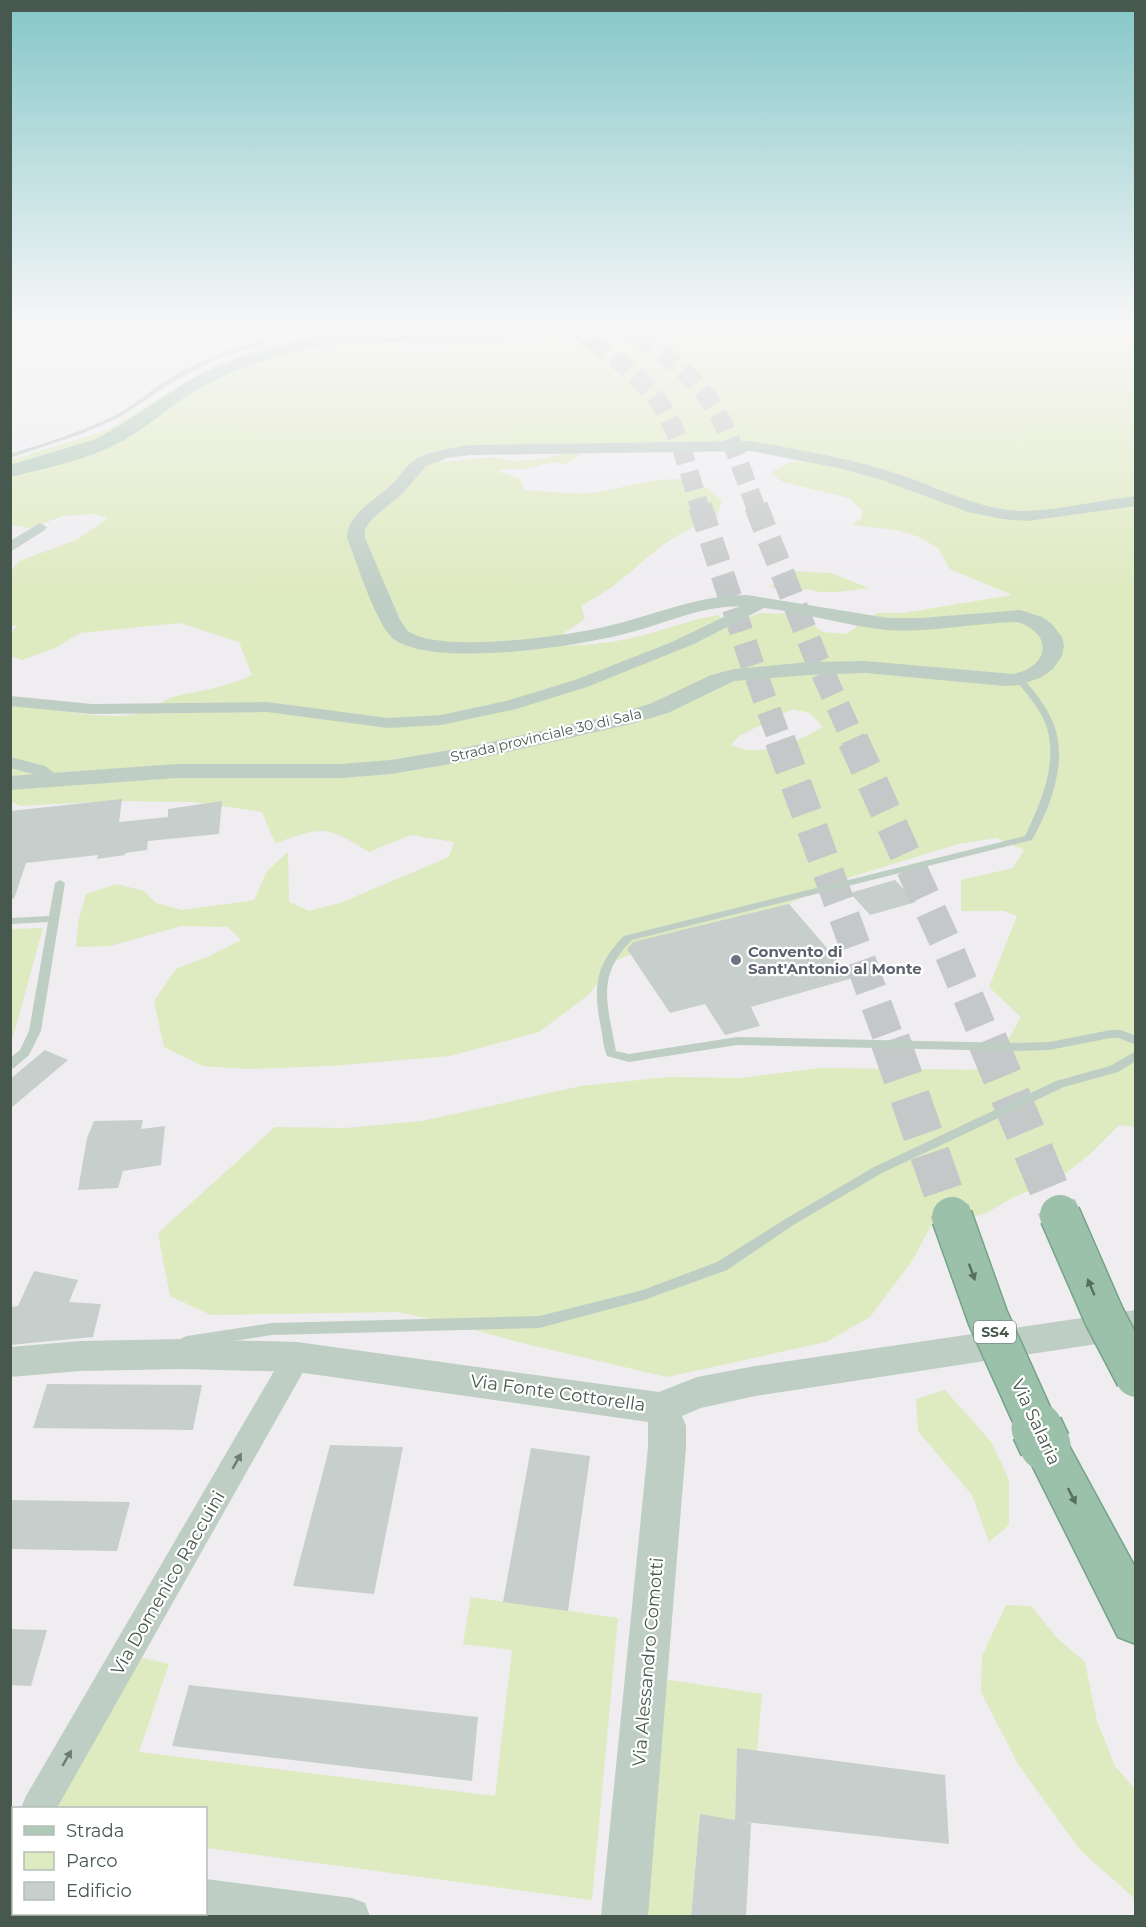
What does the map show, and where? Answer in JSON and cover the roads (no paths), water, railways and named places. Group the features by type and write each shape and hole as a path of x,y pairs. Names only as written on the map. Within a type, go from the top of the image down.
{"highway":[{"path":"1060,1215 1104,1316 1136,1377"},
{"name":"Via Salaria","path":"952,1217 988,1318 1045,1444 1136,1620"}],"main road":[{"path":"10,471 61,457 113,438 146,416"}],"street":[{"path":"1019,679 1049,663 1055,651 1051,636 1042,625 1032,619 1005,616 895,624 859,621 764,603 727,601 712,603 601,635 559,642 475,647 428,644 403,636 396,630 384,608 356,538 356,529 366,515 397,489 420,463 445,454 470,450 751,446 839,463 888,476 974,508 1003,514 1027,516 1136,501"},
{"path":"10,548 40,527"},
{"path":"10,701 37,705 118,709 248,706 309,712 357,721 408,723 447,718 498,708 591,680 679,645 764,603"},
{"name":"Strada provinciale 30 di Sala","path":"10,783 177,771 341,771 391,767 468,754 623,719 660,708 718,679 734,675 855,667 1019,679"},
{"path":"10,762 39,770 53,779"},
{"name":"Via Fonte Cottorella","path":"10,1362 80,1356 183,1354 297,1357 660,1408 697,1393 755,1381 1136,1324"},
{"name":"Via Domenico Raccuini","path":"39,1807 297,1357"},
{"name":"Via Alessandro Comotti","path":"625,1917 667,1447 668,1426 660,1408"},
{"path":"207,1897 352,1917"}],"lane":[{"path":"10,456 102,424 118,416"},
{"path":"1019,679 1036,699 1052,730 1055,752 1042,806 1029,838 628,938 614,948 601,988 611,1053 629,1058 737,1041 1012,1047 1049,1046 1111,1034 1121,1034 1136,1041"},
{"path":"10,1065 25,1052 35,1031 60,883"},
{"path":"10,921 54,919"},
{"path":"80,1356 272,1329 539,1322 644,1294 722,1266 791,1221 878,1170 1060,1084 1114,1069 1136,1055"}],"tunnel":[{"path":"667,416 682,450 700,508"},
{"path":"719,416 756,508"},
{"path":"700,506 780,741"},
{"path":"756,506 816,658 854,741"},
{"path":"780,740 890,1042"},
{"path":"853,740 946,944 987,1042"},
{"path":"890,1040 952,1217"},
{"path":"987,1040 1060,1215"}],"place":[{"name":"Convento di Sant'Antonio al Monte","path":"736,960"}]}
